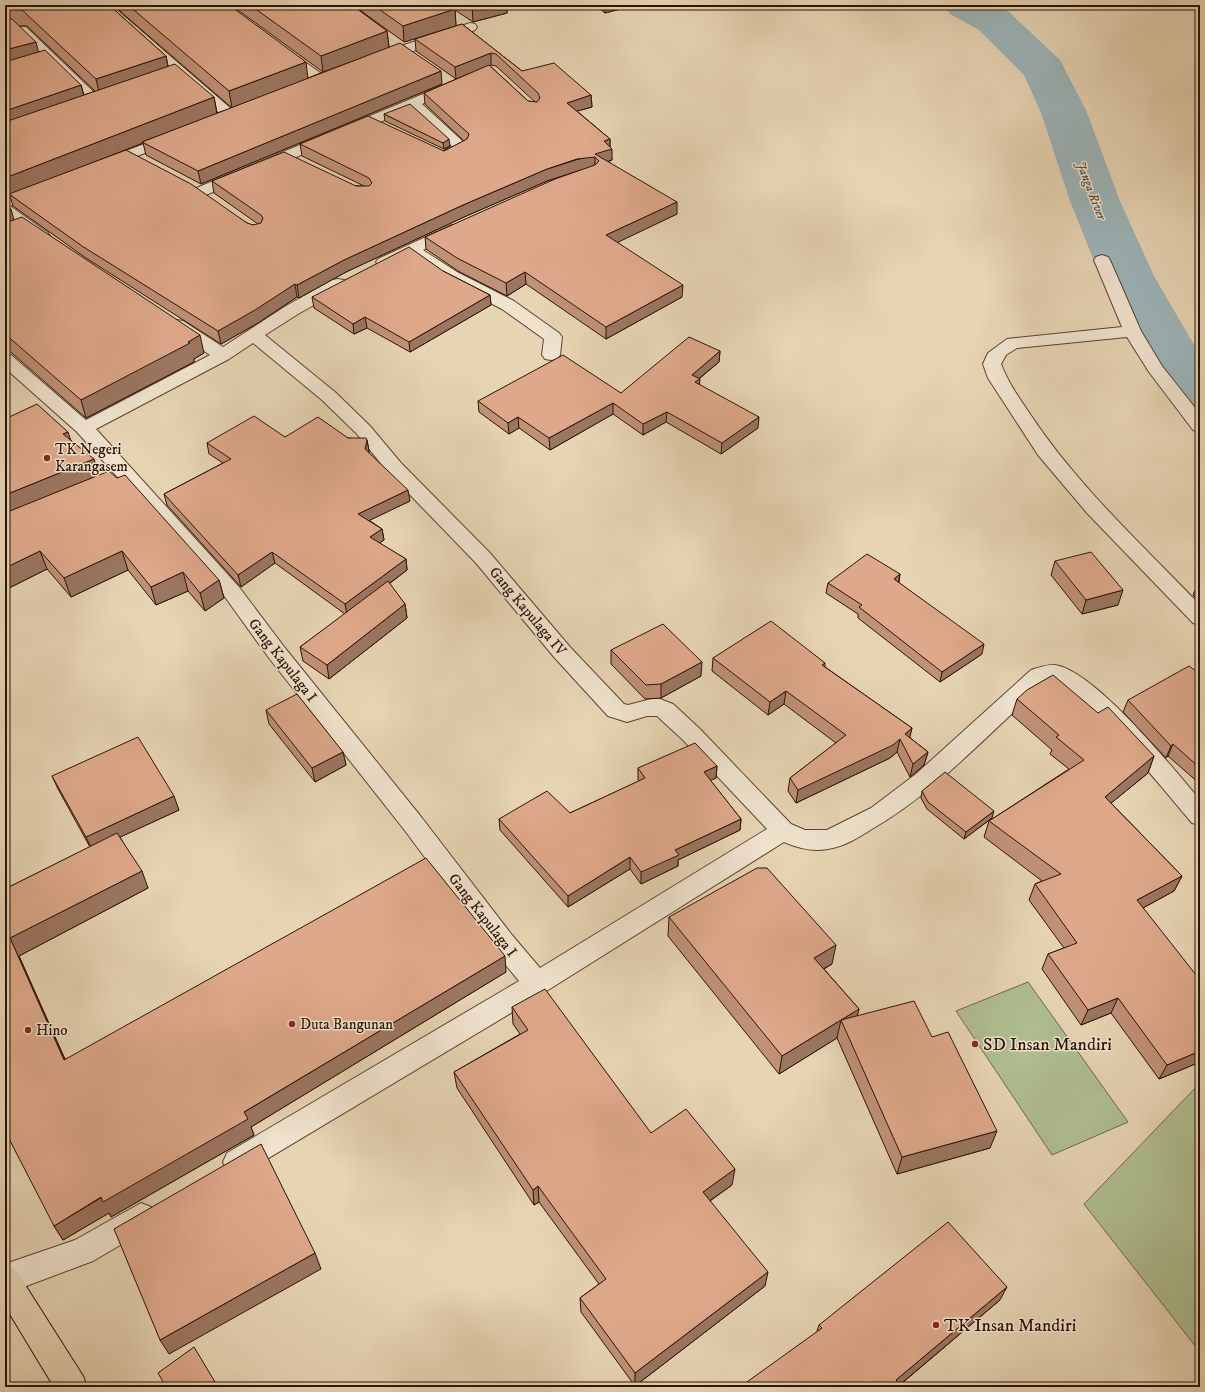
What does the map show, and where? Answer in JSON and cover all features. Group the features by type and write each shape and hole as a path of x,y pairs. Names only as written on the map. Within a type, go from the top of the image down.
{"highway":[{"path":"5,1279 72,1387"}],"street":[{"path":"103,5 231,116"},
{"path":"365,63 402,49 470,27 459,19"},
{"path":"5,30 22,30 97,104"},
{"path":"390,40 415,58"},
{"path":"274,46 321,80"},
{"path":"39,64 52,60"},
{"path":"167,79 181,74"},
{"path":"306,86 335,74"},
{"path":"200,193 455,85 442,76"},
{"path":"83,109 111,99"},
{"path":"413,103 462,147 444,156 431,150"},
{"path":"216,121 247,109"},
{"path":"369,121 382,128"},
{"path":"92,168 187,132"},
{"path":"128,154 148,165"},
{"path":"286,156 300,163"},
{"path":"5,202 49,186"},
{"path":"5,210 54,245"},
{"path":"84,428 223,355 308,300 411,249 469,223"},
{"path":"411,249 451,276 508,305 553,337 550,355"},
{"path":"1102,260 1132,331 1155,368 1200,426"},
{"path":"166,318 223,355"},
{"path":"1132,331 1013,343 994,356 992,364 997,378 1044,451 1094,508 1200,618"},
{"name":"Gang Kapulaga IV","path":"254,335 312,380 382,450 394,467 483,558 562,652 616,710 627,714 651,706 660,707 665,710 691,734 783,831 794,837 828,840 840,836 884,813 920,783 1039,676 1054,673 1061,675 1081,689 1128,732 1200,816"},
{"name":"Gang Kapulaga I","path":"5,359 84,428 232,592 277,653 414,825 503,943 537,983"},
{"path":"106,484 128,475"},
{"path":"219,1172 402,1066 537,983 626,931 783,831"},
{"path":"5,1279 83,1251 164,1204"}],"green space":[{"path":"1028,982 1128,1122 1052,1155 956,1011"},
{"path":"1200,1083 1200,1352 1084,1204"}],"building":[{"path":"5,5 109,5 166,56 96,79 22,10 5,9"},
{"path":"128,5 229,5 306,62 229,91"},
{"path":"250,5 352,5 387,31 321,56"},
{"path":"373,5 448,5 455,9 403,26"},
{"path":"5,19 12,19 36,42 5,50"},
{"path":"462,24 522,71 554,63 591,95 567,103 610,139 604,141 612,149 595,154 677,202 606,235 683,285 606,327 525,272 506,283 457,258 425,237 555,179 595,165 599,161 595,157 577,159 547,169 463,205 344,260 297,285 295,284 255,310 218,331 82,246 9,194 126,150 191,184 247,223 253,225 261,223 263,218 261,215 212,181 284,152 356,186 369,186 372,183 369,178 300,144 368,116 444,151 467,139 469,134 424,93 489,65 528,101 537,102 540,98 538,93 496,54 491,53 455,67 415,39"},
{"path":"400,43 441,71 198,171 142,142"},
{"path":"45,50 81,85 5,111 5,62"},
{"path":"175,64 214,97 5,178 5,122"},
{"path":"410,104 449,139 443,143 384,114"},
{"path":"5,205 11,209 5,211"},
{"path":"22,217 200,335 188,342 190,343 81,400 5,334 5,223"},
{"path":"409,247 443,271 490,295 409,342 365,317 353,324 312,297"},
{"path":"689,337 720,351 692,375 700,379 695,382 759,417 722,443 667,412 643,424 613,403 549,438 518,417 508,423 478,401 563,355 621,393"},
{"path":"37,404 68,432 63,434 94,459 5,495 5,419"},
{"path":"254,416 285,437 318,417 348,438 366,438 365,449 408,490 358,514 382,529 370,537 406,559 345,604 272,552 238,575 164,494 231,459 207,443"},
{"path":"109,471 117,478 125,475 219,580 200,593 183,572 151,587 122,551 64,578 40,551 5,568 5,513"},
{"path":"1091,552 1123,590 1086,600 1055,561"},
{"path":"867,554 900,574 894,579 984,644 942,672 859,607 862,605 828,583"},
{"path":"388,581 405,604 327,665 300,647"},
{"path":"771,621 825,663 822,665 912,728 905,734 928,752 913,764 900,739 893,745 798,790 790,778 846,735 786,691 770,702 713,658"},
{"path":"663,624 702,662 661,684 646,685 611,650"},
{"path":"1189,666 1200,674 1200,768 1173,744 1171,746 1128,700"},
{"path":"1053,675 1098,713 1108,707 1154,756 1105,797 1182,876 1137,900 1200,980 1200,1051 1167,1065 1118,998 1088,1010 1048,954 1077,943 1035,884 1061,874 989,821 1084,760 1056,737 1059,735 1017,699 1027,690"},
{"path":"297,694 343,752 312,768 266,710"},
{"path":"138,737 174,796 86,837 52,776"},
{"path":"695,743 717,766 704,772 741,819 675,850 679,855 641,872 630,857 568,896 499,819 547,791 570,813 645,778 638,768"},
{"path":"945,772 994,811 966,832 928,802 922,791"},
{"name":"Duta Bangunan","path":"117,833 142,871 10,938 64,1060 426,858 505,956 244,1112 248,1119 103,1202 101,1197 54,1226 5,1131 5,889"},
{"path":"757,868 767,868 836,945 814,958 859,1009 782,1056 669,917"},
{"path":"545,989 651,1133 686,1109 735,1169 703,1192 768,1272 635,1373 580,1298 606,1279 538,1186 533,1190 454,1072 528,1030 512,1007"},
{"path":"914,1001 932,1037 948,1032 997,1131 902,1157 841,1020"},
{"path":"261,1144 315,1253 160,1340 114,1229"},
{"path":"948,1222 1007,1287 896,1380 901,1387 740,1387 822,1328 819,1325"},
{"path":"194,1347 218,1387 166,1387 158,1373"}],"waterway":[{"name":"Janga River","path":"965,5 994,21 1044,70 1063,110 1095,201 1127,276 1167,350 1200,395"}],"place":[{"name":"TK Negeri Karangasem","path":"47,458"},
{"name":"Duta Bangunan","path":"292,1024"},
{"name":"Hino","path":"28,1030"},
{"name":"SD Insan Mandiri","path":"975,1044"},
{"name":"TK Insan Mandiri","path":"936,1325"}]}
